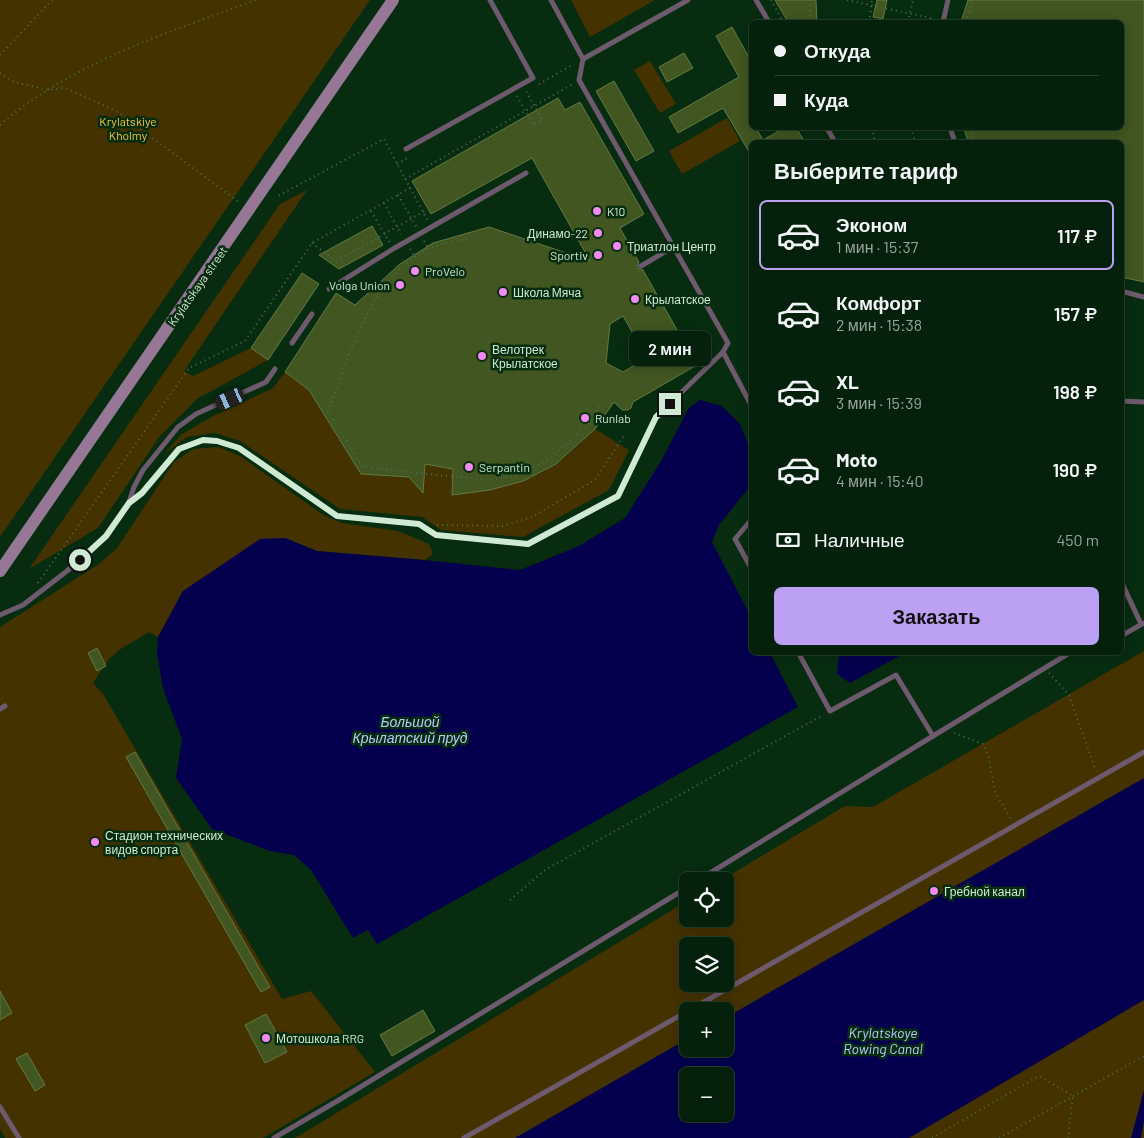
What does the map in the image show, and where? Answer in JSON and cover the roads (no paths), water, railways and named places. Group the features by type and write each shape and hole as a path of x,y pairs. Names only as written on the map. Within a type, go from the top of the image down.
{"main road":[{"name":"Krylatskaya street","path":"0,571 394,0"}],"lane":[{"path":"406,149 533,78 490,0"},
{"path":"129,503 142,493 179,449 203,440 217,441 239,448 337,516 419,524 436,535 528,544 618,496 656,417 723,352 728,343 579,80 583,59 552,0"},
{"path":"583,59 688,0"},
{"path":"756,0 768,20"},
{"path":"943,20 948,0"},
{"path":"329,289 393,249 526,173"},
{"path":"641,266 673,247"},
{"path":"1124,292 1144,297"},
{"path":"292,343 312,314"},
{"path":"723,352 749,401"},
{"path":"0,615 22,605 67,572 106,536 129,503 134,487 143,470 178,427 196,414 266,382 275,369"},
{"path":"1124,401 1144,402"},
{"path":"749,522 735,539 749,564"},
{"path":"1124,587 1143,623 1124,634"},
{"path":"800,655 830,711 896,675 933,736"},
{"path":"712,872 1066,655"},
{"path":"704,1002 1144,752"},
{"path":"274,1138 679,892"},
{"path":"464,1138 679,1016"},
{"path":"0,1107 18,1138"}],"water":[{"name":"Большой Крылатский пруд","path":"700,400 722,406 740,424 749,446 749,488 719,525 712,542 749,613 749,655 771,655 798,707 377,944 368,930 353,938 311,870 294,855 270,851 212,829 176,778 182,739 163,688 157,654 158,637 183,591 260,539 285,538 317,551 520,570 579,546 625,518 660,463 689,408"},
{"path":"839,655 901,655 850,683 837,674"},
{"name":"Krylatskoye Rowing Canal","path":"1144,778 1144,1000 909,1138 515,1138 679,1044 679,1057 734,1057 734,1013"},
{"path":"1144,1090 1144,1121 1141,1138 1131,1138"}],"place":[{"name":"K10","path":"597,211"},
{"name":"Динамо-22","path":"598,233"},
{"name":"Триатлон Центр","path":"617,246"},
{"name":"Sportiv","path":"598,255"},
{"name":"ProVelo","path":"415,271"},
{"name":"Volga Union","path":"400,285"},
{"name":"Школа Мяча","path":"503,292"},
{"name":"Крылатское","path":"635,299"},
{"name":"Велотрек Крылатское","path":"482,356"},
{"name":"Runlab","path":"585,418"},
{"name":"Serpantin","path":"469,467"},
{"name":"Стадион технических видов спорта","path":"95,842"},
{"name":"Гребной канал","path":"934,891"},
{"name":"Мотошкола RRG","path":"266,1038"}],"park label":[{"name":"Krylatskiye Kholmy","path":"128,128"}]}
